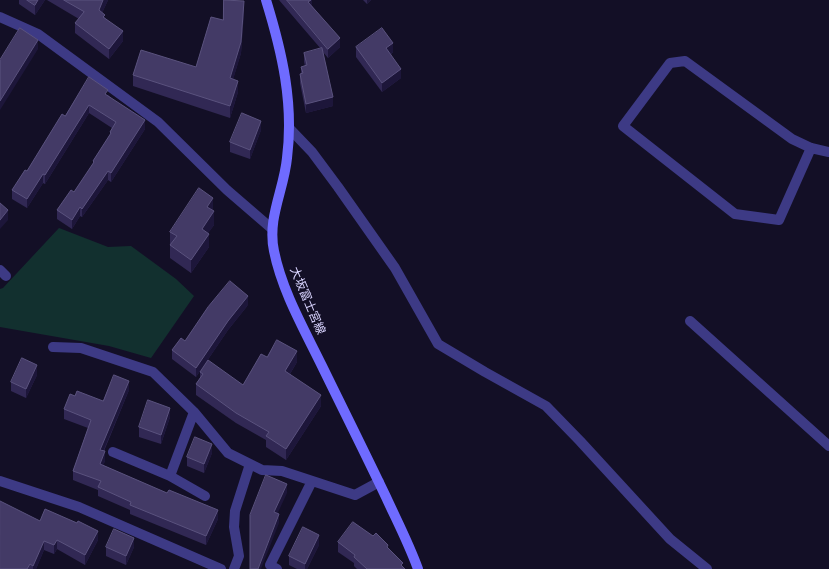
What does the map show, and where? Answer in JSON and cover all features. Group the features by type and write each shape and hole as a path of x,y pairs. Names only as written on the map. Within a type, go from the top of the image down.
{"main road":[{"name":"大坂富士宮線","path":"266,0 278,38 289,105 287,159 271,228 274,250 282,281 410,547 418,569"}],"street":[{"path":"0,17 38,34 158,122 227,190 271,228"},
{"path":"812,148 779,220 735,214 623,126 670,63 685,61 792,138 812,148 829,152"},
{"path":"289,128 312,152 343,193 395,268 438,344 546,406 670,539 707,569"},
{"path":"690,320 829,446"},
{"path":"53,347 80,348 153,372 194,412 228,453 262,470 282,471 355,495 379,482"},
{"path":"170,476 194,412"},
{"path":"113,452 170,476 205,496"},
{"path":"234,569 239,556 234,527 235,510 250,464"},
{"path":"0,481 79,507 221,569"},
{"path":"277,569 270,564 312,481"}],"green space":[{"path":"59,228 108,247 131,246 176,279 194,296 151,358 109,346 0,327 0,289 3,288"}],"building":[{"path":"27,0 38,0 35,5"},
{"path":"64,0 103,0 99,10 105,15 103,17 123,31 109,49 75,23 84,12"},
{"path":"224,0 244,1 241,42 230,78 238,81 230,106 133,75 141,50 196,67 211,17 223,20"},
{"path":"287,0 311,0 308,2 340,38 328,49"},
{"path":"20,28 38,40 0,101 0,60"},
{"path":"382,28 393,43 386,48 401,69 382,83 356,47"},
{"path":"322,48 333,97 306,104 300,74 303,73 301,67 307,65 304,53"},
{"path":"89,77 108,90 105,94 145,120 111,173 108,171 82,209 80,207 72,220 57,210 71,190 74,192 94,162 93,161 111,133 110,132 116,122 89,105 45,175 43,174 27,199 12,190 25,170 27,171 62,114 65,116"},
{"path":"242,113 261,121 250,150 230,142"},
{"path":"199,188 213,198 207,207 214,211 202,229 209,234 191,260 170,245 177,236 170,232"},
{"path":"0,203 8,210 0,220"},
{"path":"230,281 248,296 228,321 196,368 172,350 181,338 185,341 208,307"},
{"path":"277,340 297,351 285,371 321,395 286,449 266,436 269,432 236,413 196,384 203,374 200,372 208,360 243,385 261,354 267,357"},
{"path":"22,358 37,365 26,389 11,382"},
{"path":"114,375 129,381 100,450 105,451 100,464 167,493 169,490 218,510 206,536 130,505 131,502 98,487 101,481 73,471 91,420 64,409 70,394 75,396 77,391 103,401"},
{"path":"148,400 170,408 161,435 139,427"},
{"path":"195,437 212,444 204,464 187,457"},
{"path":"266,475 287,484 274,512 279,514 258,569 250,569 250,515"},
{"path":"0,501 40,521 45,509 77,523 78,521 98,531 85,555 57,540 54,545 44,541 33,566 30,564 27,569 0,569"},
{"path":"353,522 373,536 376,533 403,563 401,565 405,569 367,569 354,557 355,555 338,542"},
{"path":"303,527 319,535 305,564 289,556"},
{"path":"114,529 134,538 126,556 106,547"}]}
